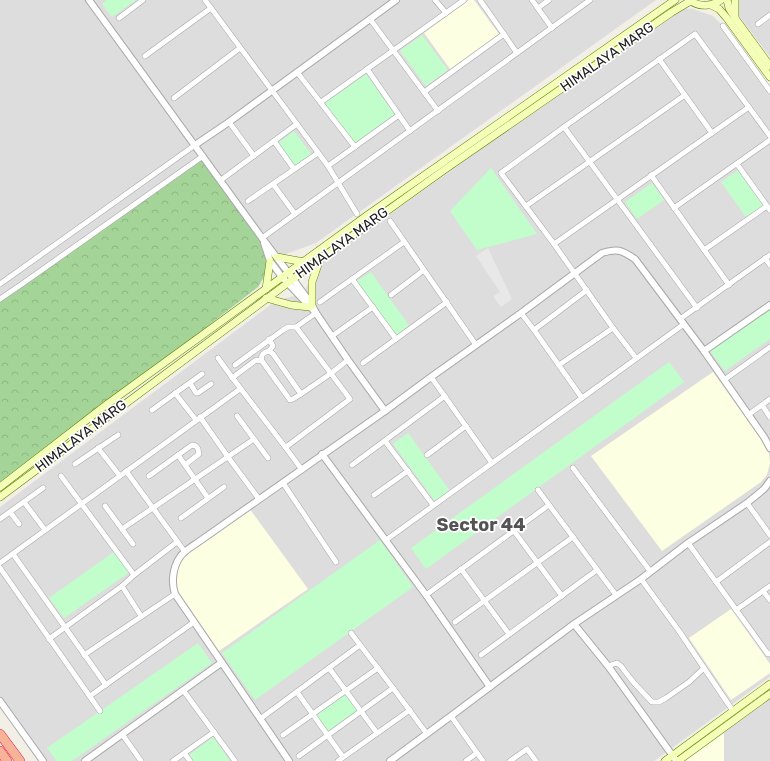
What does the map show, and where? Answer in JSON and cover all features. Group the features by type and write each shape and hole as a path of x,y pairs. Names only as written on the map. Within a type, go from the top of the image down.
{"highway":[{"path":"0,734 20,761"},
{"path":"0,751 7,761"}],"main road":[{"name":"HIMALAYA MARG","path":"288,280 288,272 668,3 675,0"},
{"path":"691,1 702,5 712,5 721,0"},
{"path":"727,0 729,8 735,18 770,66"},
{"path":"735,0 735,18"},
{"name":"HIMALAYA MARG","path":"0,497 288,280 672,12 691,1"},
{"path":"712,5 719,9 726,17 770,77"},
{"path":"266,289 274,259 304,262"},
{"path":"266,298 291,305 311,306 312,282 320,259"},
{"name":"HIMALAYA MARG","path":"0,487 106,405 266,289 288,280"},
{"path":"676,759 733,711 770,684"},
{"path":"664,761 676,759 770,694"}],"street":[{"path":"89,0 262,238 288,280 311,306 385,411"},
{"path":"118,18 143,0"},
{"path":"205,0 328,166 357,214"},
{"path":"0,284 229,122 396,0"},
{"path":"435,0 446,13"},
{"path":"321,102 464,0"},
{"path":"480,0 518,53"},
{"path":"532,0 552,28"},
{"path":"538,8 549,0"},
{"path":"262,238 590,0"},
{"path":"145,56 211,8"},
{"path":"758,24 770,15"},
{"path":"370,19 438,111"},
{"path":"723,26 770,91"},
{"path":"424,92 504,34"},
{"path":"636,358 501,173 564,126 695,34 770,136"},
{"path":"174,98 240,48"},
{"path":"659,59 712,133"},
{"path":"367,69 410,131"},
{"path":"298,72 355,147"},
{"path":"526,206 685,95"},
{"path":"554,244 749,107"},
{"path":"328,166 399,115"},
{"path":"229,122 254,156"},
{"path":"220,180 297,124"},
{"path":"564,126 697,308"},
{"path":"674,208 770,140"},
{"path":"274,141 294,169"},
{"path":"248,201 318,153"},
{"path":"0,299 203,156"},
{"path":"704,250 769,208 737,164"},
{"path":"652,176 728,285"},
{"path":"273,184 295,214"},
{"path":"390,221 476,344"},
{"path":"320,302 404,242"},
{"path":"289,761 174,594 173,574 180,556 302,470 322,454 385,411 602,253 613,250 622,251 635,259 704,351 764,437 770,448"},
{"path":"386,540 636,358 682,322 697,308 768,256 770,265"},
{"path":"274,259 288,272"},
{"path":"391,295 424,270"},
{"path":"352,279 396,339"},
{"path":"534,330 587,290"},
{"path":"363,363 447,302"},
{"path":"704,351 770,305"},
{"path":"332,336 373,307"},
{"path":"235,365 269,339 288,327 296,327 316,313"},
{"path":"521,313 582,398"},
{"path":"286,447 350,399 296,327"},
{"path":"559,365 613,328"},
{"path":"269,339 273,346 269,351 262,355 262,361 290,400 330,374 348,360"},
{"path":"724,380 770,347"},
{"path":"269,351 273,354 301,394"},
{"path":"218,358 302,470"},
{"path":"232,378 256,360 262,361"},
{"path":"152,410 202,374"},
{"path":"431,377 492,463"},
{"path":"190,383 196,393 211,384"},
{"path":"0,563 240,389"},
{"path":"175,393 198,419 259,499"},
{"path":"352,465 445,396"},
{"path":"748,414 770,400"},
{"path":"762,405 770,417"},
{"path":"237,416 268,458"},
{"path":"428,455 466,426"},
{"path":"75,464 118,435"},
{"path":"122,529 254,439"},
{"path":"385,441 433,505"},
{"path":"149,476 192,445 196,446 199,454 185,465"},
{"path":"98,448 120,476"},
{"path":"322,454 426,595 490,686"},
{"path":"178,455 208,498"},
{"path":"572,468 650,571"},
{"path":"126,471 185,552"},
{"path":"374,495 408,471"},
{"path":"61,476 134,575"},
{"path":"390,761 574,624 641,579 688,543 747,503 764,489 770,481"},
{"path":"282,483 336,562"},
{"path":"181,518 224,487"},
{"path":"0,519 43,488"},
{"path":"538,490 616,595"},
{"path":"24,502 45,530"},
{"path":"747,503 770,535"},
{"path":"426,595 549,505"},
{"path":"106,506 132,544"},
{"path":"10,512 19,524"},
{"path":"514,531 562,596"},
{"path":"455,622 573,537"},
{"path":"49,639 122,586 177,542"},
{"path":"716,582 770,542"},
{"path":"688,543 768,654 770,653"},
{"path":"13,554 106,685"},
{"path":"0,568 100,711"},
{"path":"461,569 509,634"},
{"path":"481,655 597,570"},
{"path":"641,579 679,631 733,711"},
{"path":"122,586 141,616"},
{"path":"736,610 770,586"},
{"path":"763,591 770,600"},
{"path":"84,655 174,594"},
{"path":"90,696 194,622"},
{"path":"574,624 608,666 676,759"},
{"path":"351,633 427,734"},
{"path":"260,719 360,645"},
{"path":"85,761 221,663"},
{"path":"608,666 618,663 652,702 659,702 666,698 689,682 704,668"},
{"path":"329,668 377,733"},
{"path":"283,735 378,668"},
{"path":"299,756 393,688"},
{"path":"183,690 235,761"},
{"path":"297,692 343,757"},
{"path":"0,701 43,761"},
{"path":"338,761 410,710"},
{"path":"451,716 483,761"},
{"path":"173,761 214,732"},
{"path":"122,734 141,761"},
{"path":"510,761 527,749 536,761"},
{"path":"184,753 190,761"},
{"path":"466,761 477,753"}],"shaded area":[{"path":"0,0 656,0 316,243 275,258 258,287 0,487"},
{"path":"469,0 474,0 499,34 450,69 424,33"},
{"path":"732,0 770,0 770,57 733,8"},
{"path":"679,8 693,9 713,16 725,28 770,89 770,677 654,761 47,761 0,698 0,507 277,300 303,294 316,267"},
{"path":"488,248 512,299 501,307 493,296 500,292 476,256"},
{"path":"713,372 765,445 769,454 770,463 767,475 761,482 662,551 591,456"},
{"path":"249,508 308,589 219,651 178,591 175,582 177,567 185,553"},
{"path":"731,609 770,664 770,673 731,700 689,638"},
{"path":"770,698 770,761 684,761"},
{"path":"724,733 724,761 685,761"}],"green space":[{"path":"107,0 136,0 112,17 102,4"},
{"path":"422,35 448,70 426,86 400,51"},
{"path":"366,74 395,115 354,144 325,103"},
{"path":"294,131 312,155 296,167 277,144"},
{"path":"203,156 275,258 258,287 0,487 0,298"},
{"path":"491,168 537,234 477,250 450,211"},
{"path":"738,170 763,205 746,217 721,182"},
{"path":"652,183 664,200 637,219 625,202"},
{"path":"371,272 410,327 396,336 357,281"},
{"path":"770,308 770,339 725,371 710,351"},
{"path":"669,362 684,382 426,569 411,548"},
{"path":"408,433 450,491 435,501 393,444"},
{"path":"380,540 413,587 255,700 222,653"},
{"path":"115,551 130,572 64,618 49,598"},
{"path":"198,643 212,663 72,761 57,761 47,748"},
{"path":"346,694 358,710 328,731 316,715"},
{"path":"213,737 230,761 193,761 189,755"}],"district":[{"name":"Sector 44","path":"481,525"}]}
